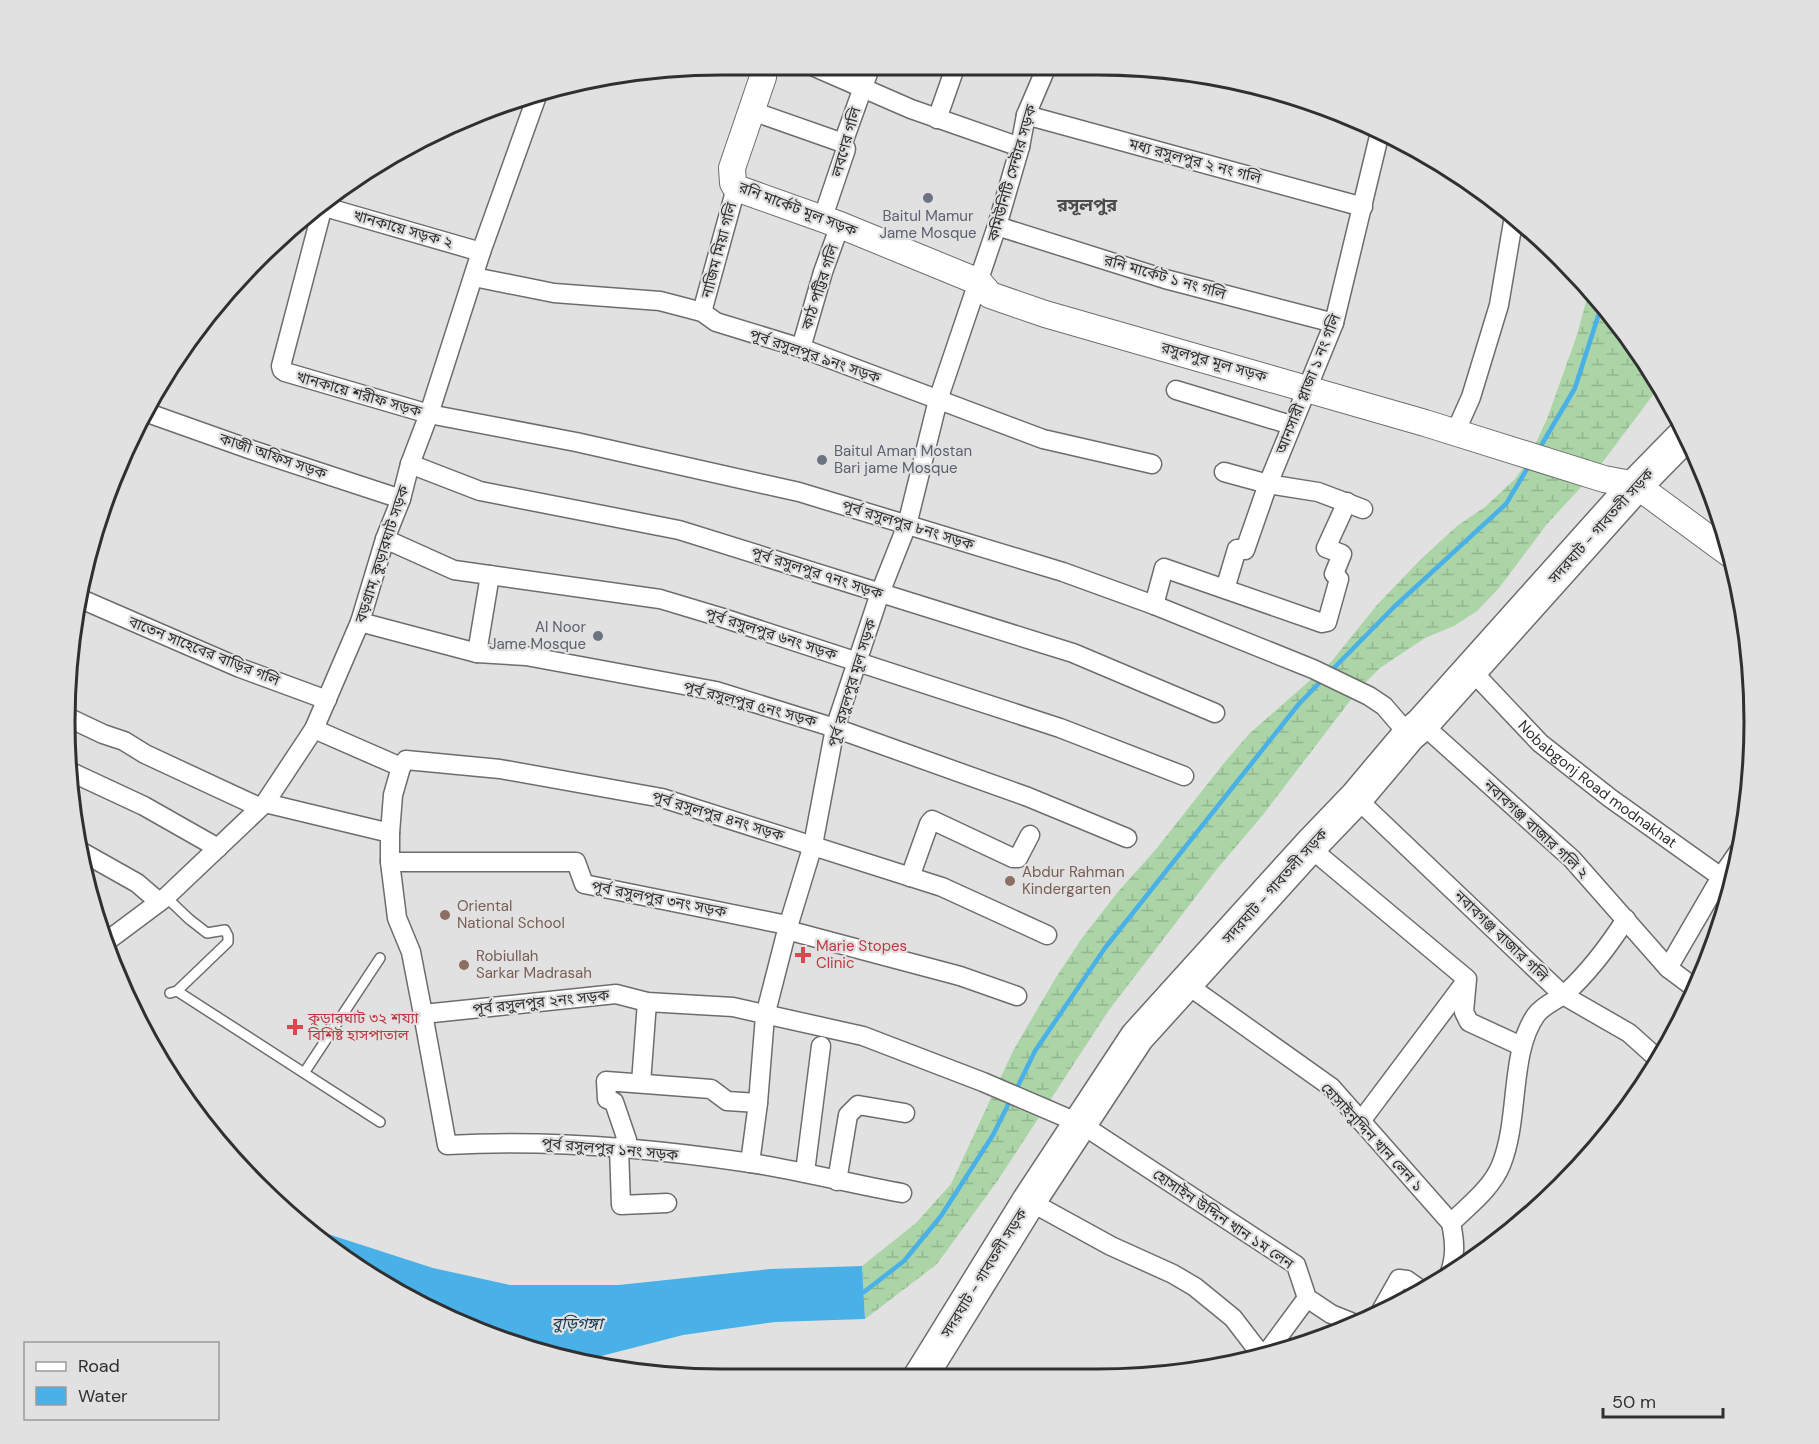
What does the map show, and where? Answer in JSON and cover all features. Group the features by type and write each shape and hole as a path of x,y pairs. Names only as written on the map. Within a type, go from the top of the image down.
{"highway":[{"name":"সদরঘাট - গাবতলী সড়ক","path":"925,1369 1029,1201 1073,1121 1137,1037 1356,798 1636,485 1679,441"}],"street":[{"name":"রনি মার্কেট মূল সড়ক","path":"763,75 732,168 733,183 736,188 979,282"},
{"path":"834,75 937,119 1020,147"},
{"name":"লবণের গলি","path":"831,223 846,149 843,143 867,75"},
{"path":"937,119 952,75"},
{"name":"কমিউনিটি সেন্টার সড়ক","path":"979,282 1020,147 1026,115 1043,75"},
{"name":"বড়গ্রাম, কুড়ারঘাট সড়ক","path":"112,937 162,899 262,805 314,729 360,622 385,539 401,499 410,464 429,414 481,252 534,103"},
{"path":"752,111 843,143"},
{"name":"মধ্য রসুলপুর ২ নং গলি","path":"1026,115 1363,207"},
{"name":"আনসারী প্লাজা ১ নং গলি","path":"1225,589 1237,549 1245,550 1268,484 1334,323 1378,140"},
{"name":"নাজিম মিয়া গলি","path":"702,312 736,188"},
{"name":"খানকায়ে সড়ক ২","path":"330,208 481,252"},
{"name":"খানকায়ে শরীফ সড়ক","path":"321,215 308,271 281,366 282,370 429,414"},
{"name":"কাঠ পট্টির গলি","path":"801,348 823,272 831,223"},
{"name":"রনি মার্কেট ১ নং গলি","path":"997,226 1165,279 1334,323"},
{"path":"1455,433 1471,397 1499,304 1512,226"},
{"name":"পূর্ব রসুলপুর ৯নং সড়ক","path":"474,277 554,294 660,301 702,312 716,322 801,348 1043,439 1152,464"},
{"name":"রসুলপুর মূল সড়ক","path":"979,282 990,295 1045,314 1306,389 1604,479 1636,485"},
{"name":"পূর্ব রসুলপুর মূল সড়ক","path":"750,1163 759,1103 765,1016 787,930 813,845 835,728 880,593 907,525 938,400 979,282"},
{"path":"1176,390 1292,425"},
{"name":"পূর্ব রসুলপুর ৮নং সড়ক","path":"429,414 588,444 799,492 1063,572 1155,605 1313,669 1369,696"},
{"name":"কাজী অফিস সড়ক","path":"153,415 401,499"},
{"name":"পূর্ব রসুলপুর ৭নং সড়ক","path":"410,464 480,491 679,530 1073,653 1215,712"},
{"path":"1155,605 1164,568 1322,623 1327,622 1339,579 1334,574 1342,554 1326,548 1355,505 1318,492 1268,484 1224,472"},
{"path":"1636,485 1719,546"},
{"name":"পূর্ব রসুলপুর ৬নং সড়ক","path":"385,539 454,570 660,599 1060,728 1184,776"},
{"path":"477,653 490,575"},
{"name":"বাতেন সাহেবের বাড়ির গলি","path":"86,601 240,668 327,700"},
{"name":"পূর্ব রসুলপুর ৫নং সড়ক","path":"360,622 477,653 526,656 716,692 835,728 1028,797 1127,838"},
{"name":"Nobabgonj Road modnakhat","path":"1471,670 1540,743 1610,798 1724,881"},
{"name":"নবাবগঞ্জ বাজার গলি ২","path":"1369,696 1416,730 1572,859 1668,968 1689,983"},
{"path":"75,721 262,805 390,833"},
{"path":"314,729 401,767 393,795 390,862 397,918 411,952 423,1014"},
{"name":"পূর্ব রসুলপুর ৪নং সড়ক","path":"401,767 406,760 500,769 662,798 942,887 1047,935"},
{"path":"77,775 144,806 218,848"},
{"name":"নবাবগঞ্জ বাজার গলি","path":"1356,798 1563,995 1629,1033 1652,1054"},
{"path":"910,877 932,820 1013,858 1021,855 1030,835"},
{"path":"1309,847 1467,979"},
{"path":"89,856 162,899"},
{"name":"পূর্ব রসুলপুর ৩নং সড়ক","path":"390,862 576,862 584,884 782,924 787,930 960,976 1017,996"},
{"path":"1668,968 1721,891"},
{"path":"1453,1262 1455,1245 1451,1223 1486,1188 1501,1166 1509,1136 1521,1046 1537,1013 1563,995 1591,970 1626,919"},
{"path":"1467,979 1464,1012 1469,1022 1521,1046"},
{"path":"1360,1121 1467,979"},
{"name":"হোসাইনুদ্দিন খান লেন ১","path":"1186,984 1330,1087 1451,1223"},
{"name":"পূর্ব রসুলপুর ২নং সড়ক","path":"423,1014 616,994 647,1002 733,1008 863,1036 983,1082"},
{"path":"640,1083 647,1002"},
{"name":"পূর্ব রসুলপুর ১নং সড়ক","path":"423,1014 447,1145 530,1143 619,1148 750,1163 902,1193"},
{"path":"805,1173 821,1046"},
{"path":"667,1203 621,1205 619,1148 627,1140 614,1102 607,1099 606,1081 711,1089 727,1101 759,1103"},
{"name":"হোসাইন উদ্দিন খান ১ম লেন","path":"983,1082 1073,1121 1296,1265 1307,1298"},
{"path":"837,1181 848,1115 858,1106 905,1113"},
{"path":"1029,1201 1111,1246 1173,1274 1195,1287 1233,1318 1257,1349"},
{"path":"1388,1299 1399,1280 1407,1280 1415,1285"},
{"path":"1275,1344 1307,1298 1331,1314 1345,1320"}],"lane":[{"path":"162,899 207,933 225,930 228,936 228,942 174,992 380,1122"},
{"path":"304,1073 380,958"}],"green space":[{"path":"1587,299 1635,363 1654,394 1596,471 1547,524 1499,588 1477,611 1454,626 1425,638 1380,668 1359,689 1109,1010 998,1180 937,1264 865,1319 862,1266 916,1223 951,1184 1013,1051 1082,938 1249,734 1331,662 1377,605 1420,560 1457,526 1485,507 1515,479 1526,464 1547,419 1577,335"}],"water":[{"name":"বুড়িগঙ্গা","path":"326,1233 433,1268 510,1285 619,1285 770,1269 862,1266 865,1319 775,1322 683,1335 597,1357 555,1347 474,1320 436,1302 398,1282"}],"waterway":[{"path":"1539,449 1575,388 1599,314"},
{"path":"1329,673 1394,607 1506,504 1530,464"},
{"path":"1015,1092 1035,1051 1105,948 1298,705 1323,679"},
{"path":"864,1292 904,1261 941,1216 993,1135 1011,1099"}],"place":[{"name":"Baitul Mamur Jame Mosque","path":"928,198"},
{"name":"Baitul Aman Mostan Bari jame Mosque","path":"822,460"},
{"name":"Al Noor Jame Mosque","path":"598,636"},
{"name":"Abdur Rahman Kindergarten","path":"1010,881"},
{"name":"Oriental National School","path":"445,915"},
{"name":"Marie Stopes Clinic","path":"803,955"},
{"name":"Robiullah Sarkar Madrasah","path":"464,965"},
{"name":"কুড়ারঘাট ৩২ শয্যা বিশিষ্ট হাসপাতাল","path":"295,1027"}],"district":[{"name":"রসূলপুর","path":"1087,205"}]}
